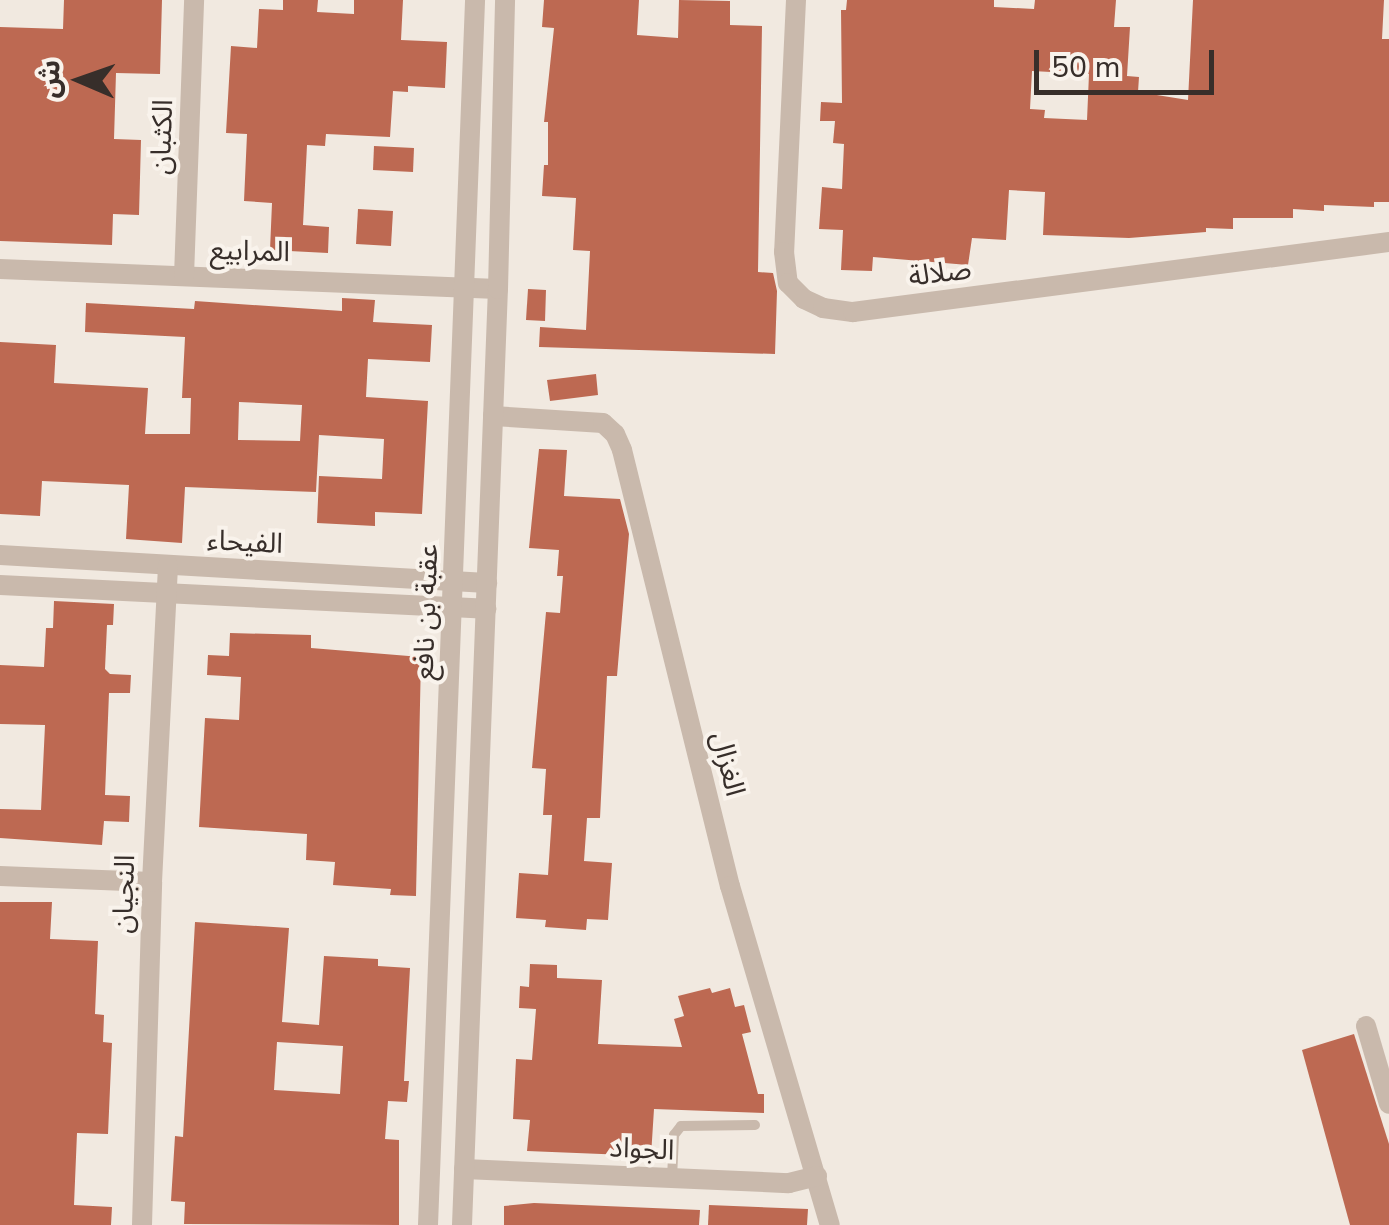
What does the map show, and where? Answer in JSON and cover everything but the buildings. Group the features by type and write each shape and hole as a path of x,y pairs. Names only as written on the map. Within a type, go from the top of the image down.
{"street":[{"name":"الكثبان","path":"184,276 194,0"},
{"name":"عقبة بن نافع","path":"428,1225 456,582 474,0"},
{"path":"462,1225 494,416 505,0"},
{"name":"صلالة","path":"796,0 784,252 788,283 804,299 824,308 853,312 1389,242"},
{"name":"المرابيع","path":"0,268 498,290"},
{"name":"الغزال","path":"494,416 602,423 614,434 622,450 730,886 830,1225"},
{"name":"الفيحاء","path":"0,555 487,583"},
{"name":"النجيان","path":"142,1225 152,882 168,564"},
{"name":"الفيحاء","path":"0,586 486,609"},
{"path":"0,876 152,882"},
{"path":"1366,1026 1389,1104"},
{"name":"الجواد","path":"464,1169 788,1183 817,1176"}],"lane":[{"path":"672,1178 674,1135 681,1126 755,1125"}]}
